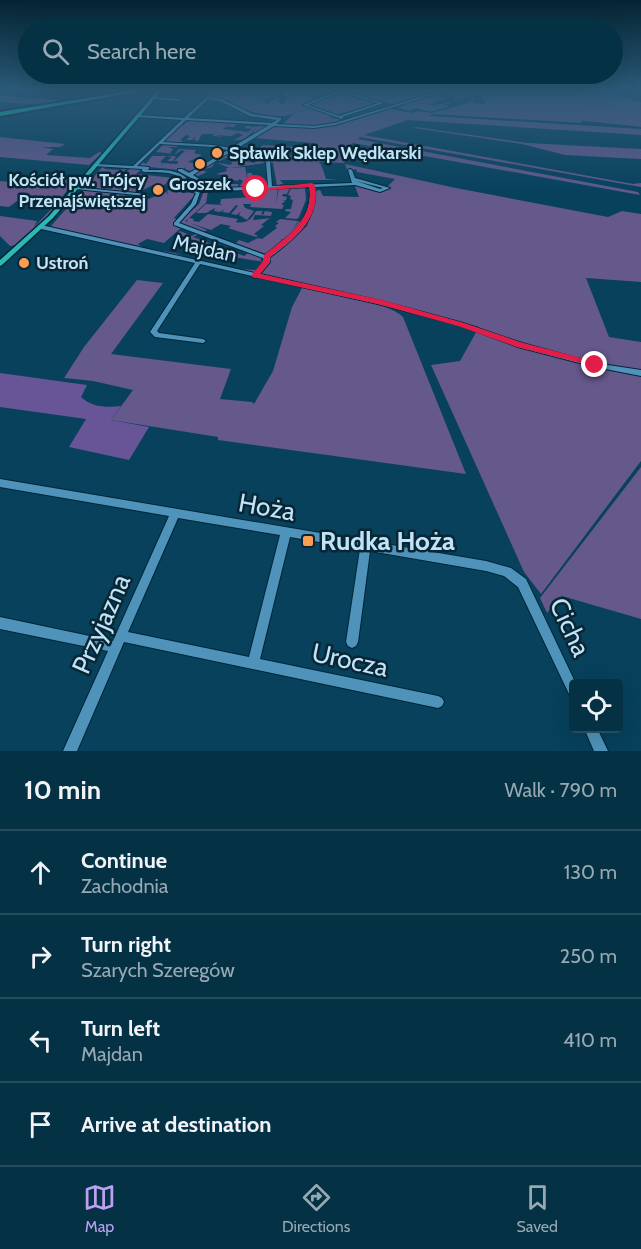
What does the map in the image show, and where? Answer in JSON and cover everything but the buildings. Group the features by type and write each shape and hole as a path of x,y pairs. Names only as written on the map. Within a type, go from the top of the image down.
{"main road":[{"path":"0,264 41,227 131,124"}],"street":[{"path":"134,167 179,124"},
{"path":"247,124 309,127 325,124"},
{"path":"191,174 272,126"},
{"path":"159,143 210,146 262,156 268,165 270,188"},
{"path":"95,165 175,170 191,174 197,179 200,191 197,201 176,224 266,257"},
{"path":"145,168 144,171 181,175 189,181 192,190 200,191 354,181 388,188 380,191 354,181 350,170"},
{"path":"266,257 303,227 313,201 314,185"},
{"path":"75,188 147,195"},
{"name":"Majdan","path":"41,227 379,302 461,324 520,345 595,365 641,373"},
{"path":"255,276 267,262 266,257"},
{"path":"198,263 153,332 157,335 203,341"},
{"name":"Hoża","path":"0,483 486,566 507,572 522,583"},
{"name":"Przyjazna","path":"70,751 174,514"},
{"path":"253,663 286,533"},
{"path":"352,642 365,547"},
{"name":"Cicha","path":"522,583 569,683"},
{"name":"Urocza","path":"0,624 253,663 438,702"},
{"path":"592,733 600,751"}],"shaded area":[{"path":"182,124 183,126 185,124 237,124 223,129 248,132 252,129 245,128 248,125 251,127 268,126 252,134 257,127 241,140 234,140 243,135 238,133 231,136 216,135 223,137 202,134 198,141 194,140 196,136 192,140 186,140 190,136 186,135 180,140 183,141 181,143 162,142"},
{"path":"283,124 326,124 320,125 281,126"},
{"path":"396,124 364,135 633,184 641,183 641,187 360,137 358,139 638,192 640,195 353,143 340,152 350,157 344,163 318,162 321,164 326,179 339,180 280,180 285,186 282,184 277,186 273,163 269,163 268,159 279,159 253,153 313,157 316,153 260,148 263,145 312,148 313,143 255,138 273,127"},
{"path":"471,124 560,124 641,129 641,135"},
{"path":"611,124 641,124 641,127"},
{"path":"414,128 527,143 641,149 641,159 565,155 522,144"},
{"path":"0,137 65,144 60,147 41,147 53,149 46,155 90,158 99,152 102,153 89,165 0,157"},
{"path":"164,144 179,145 168,147 173,149 170,153 174,154 156,152"},
{"path":"179,149 196,150 194,153 202,155 188,162 202,165 190,171 185,169 186,167 181,170 139,166 143,162 146,164 152,156 166,156 160,162 163,163 161,166 164,163 177,164 178,161 174,161 185,151 181,150 175,154"},
{"path":"231,151 260,157 265,163 230,168 216,163 231,165 232,162 228,160 232,158 254,163 259,160 234,156 236,153 220,161 216,160"},
{"path":"166,156 176,156 173,161 167,161 172,157"},
{"path":"213,162 215,162 212,167 202,170 207,172 198,176 194,174"},
{"path":"345,164 608,217 622,211 641,214 641,282 586,278 609,337 641,342 641,461 541,594 524,572 431,365 460,361 479,327 422,311 260,274 269,257 307,226 315,202 315,191 320,190 323,196 359,197 354,184 378,192 390,188 388,186 395,179 357,172 356,169 351,168 347,170"},
{"path":"103,166 106,166 104,169 127,168 120,175 113,176 115,178 108,183 110,185 119,183 122,180 117,180 131,168 142,169 136,174 174,178 164,185 153,185 137,193 85,188"},
{"path":"245,167 248,183 247,173 252,173 255,187 211,189 220,187 222,183 229,184 230,187 230,184 238,184 239,187 243,181 229,179 224,181 223,175 216,174 227,171 226,168"},
{"path":"63,179 75,180 55,204 17,201 9,207 0,206 0,181 54,187"},
{"path":"176,179 181,183 182,193 197,192 197,196 193,197 174,218 177,219 173,224 181,228 164,243 189,249 191,247 201,249 206,244 176,234 180,231 192,236 197,233 199,234 193,237 244,256 250,252 263,257 260,260 264,262 193,250 147,239 138,244 143,248 175,253 194,260 239,269 257,270 253,274 50,227 84,189 135,195 131,199 146,200 166,192 168,195 167,191 171,188 166,185"},
{"path":"290,187 287,194 282,196 287,197 286,200 282,200 286,201 281,204 284,205 282,209 250,207 251,204 243,204 245,208 254,211 247,220 239,215 241,211 237,215 231,214 238,206 236,205 229,213 222,212 225,209 220,212 214,211 215,208 206,213 196,213 206,204 223,205 220,204 221,199 253,197 253,200 260,200 261,197 246,194 248,189 278,188 276,204 279,188"},
{"path":"305,187 306,200 299,217 297,219 285,218 291,212 285,211 291,209 293,200 288,195 291,188"},
{"path":"204,191 208,191 206,203 189,218 194,219 193,221 199,222 208,214 238,219 236,222 245,222 256,211 263,211 261,214 263,215 265,211 272,212 271,216 255,215 253,220 270,218 254,234 258,236 256,237 228,228 231,226 221,224 211,230 189,223 207,230 202,233 178,223 199,204"},
{"path":"55,205 27,238 16,245 10,246 0,236 0,216 37,221 34,227"},
{"path":"280,219 298,221 292,231 299,221 301,223 290,237 280,240 282,240 275,246 277,247 266,254 235,244 239,240 248,243 258,238 262,239 277,228 275,226 279,223 276,222"},
{"path":"137,280 163,283 111,354 231,369 220,399 254,404 273,371 292,307 302,288 340,295 396,312 403,317 466,474 218,440 218,437 111,420 133,390 93,381 64,378 84,347"},
{"path":"0,373 87,385 81,397 85,400 100,406 121,406 111,420 149,427 129,460 69,447 86,419 0,407"},
{"path":"641,467 641,619 562,596 547,613 540,598"}],"place":[{"name":"Spławik Sklep Wędkarski","path":"217,153"},
{"name":"Groszek","path":"200,164"},
{"name":"Kościół pw. Trójcy Przenajświętszej","path":"158,190"},
{"name":"Ustroń","path":"24,263"},
{"name":"Rudka Hoża","path":"308,541"}],"route":[{"path":"256,189 312,185 314,195 303,227 266,257 267,262 255,276 379,302 461,324 520,345 595,365"}]}
